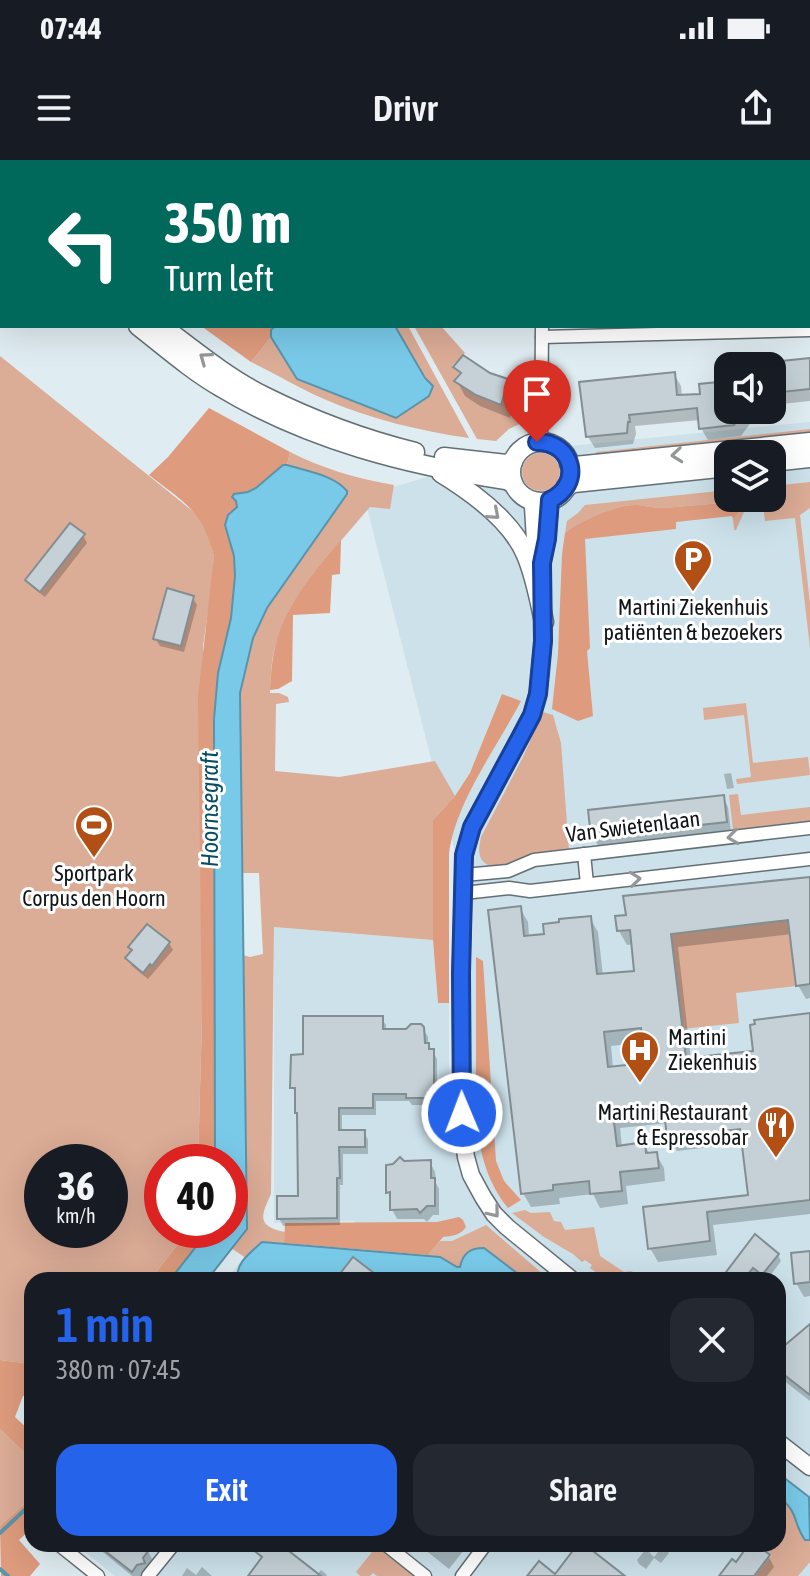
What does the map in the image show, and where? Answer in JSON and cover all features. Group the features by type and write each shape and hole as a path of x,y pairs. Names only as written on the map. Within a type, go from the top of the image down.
{"main road":[{"path":"141,328 218,386 260,409 324,437 432,468 513,483"},
{"path":"165,328 263,395 362,437 452,459 513,462"},
{"path":"541,442 559,448 569,464 570,475 559,495 540,500 519,492 511,473 518,453 541,442"},
{"path":"569,464 575,466 810,442"},
{"path":"786,461 810,458"},
{"path":"432,468 466,490 508,525 529,564 544,622"},
{"path":"566,486 714,468"}],"street":[{"path":"541,442 542,331 810,330"},
{"path":"540,500 533,507 535,540 542,563 542,672 532,715 472,827 464,855 461,1047 464,1142 471,1175 494,1214 562,1272"},
{"name":"Van Swietenlaan","path":"464,875 508,871 529,861 810,828"},
{"path":"584,854 587,884"},
{"path":"464,893 509,888 530,891 810,859"},
{"path":"786,1448 810,1467"},
{"path":"68,1552 98,1576"},
{"path":"148,1576 168,1552"},
{"path":"395,1552 425,1576"},
{"path":"462,1576 480,1552"}],"shaded area":[{"path":"204,328 273,328 271,337 251,362"},
{"path":"396,328 409,328 469,438 414,428 359,413 315,395 251,362 271,337 297,379 397,418 433,386 425,378"},
{"path":"415,328 443,328 465,353 452,366 459,373 454,380 465,388 501,405 503,400 530,405 530,419 509,429 496,441 477,439"},
{"name":"Sportpark Corpus den Hoorn","path":"0,356 195,513 208,534 214,556 203,646 198,1144 144,1144 144,1248 175,1248 156,1272 24,1272 24,1363 0,1360"},
{"path":"209,408 290,452 287,465 256,488 232,496 237,507 228,515 225,525 234,556 235,576 231,618 218,673 214,719 215,1144 198,1144 202,1018 198,697 214,556 198,518 149,475"},
{"path":"810,422 810,1576 115,1576 85,1552 786,1552 786,1272 232,1272 260,1237 352,1241 354,1221 274,1223 274,927 433,940 438,1003 449,1003 449,1128 471,1128 468,1035 473,923 364,496 510,452"},
{"path":"810,429 810,438 714,440 714,447 597,459 596,452"},
{"path":"290,452 341,473 394,485 390,509 370,507 307,585 278,638 270,693 288,697 289,702 276,704 275,771 339,777 435,761 455,796 433,820 433,940 274,927 271,1194 263,1219 269,1227 285,1232 284,1243 262,1242 246,1258 231,1248 248,1248 243,955 263,954 259,873 242,873 240,693 253,638 267,608 347,494 327,477 287,465"},
{"path":"541,453 554,459 560,472 554,485 541,491 528,485 522,472 528,459"},
{"path":"810,482 810,508 800,515 810,603 810,648 795,518 765,521 764,512 786,512 786,485"},
{"path":"714,491 714,504 664,508 629,505 600,514 565,533 567,521 585,505"},
{"path":"714,504 714,512 739,512 733,519 732,516 676,522 676,529 585,539 590,648 587,651 593,716 578,721 552,709 565,533 580,523 620,507 638,505 664,508"},
{"path":"744,512 734,530 733,519"},
{"path":"341,540 340,574 332,575 330,613 293,615 292,681 270,690 275,646 288,613"},
{"path":"502,694 521,701 468,795 453,835 449,854 449,1003 438,1003 433,940 433,820 455,796 470,773"},
{"path":"746,703 753,763 808,757 810,775 737,784 736,779 751,777 744,715 704,720 703,708"},
{"path":"543,712 553,715 561,743 569,851 515,864 488,865 480,856 481,837"},
{"path":"738,794 741,815 810,807 810,821 733,830 729,795"},
{"path":"788,920 796,986 736,993 739,1023 682,1029 671,934"},
{"path":"476,957 483,961 496,1161 504,1181 521,1200 508,1208 488,1173 478,1135"},
{"path":"525,1210 531,1213 550,1212 554,1221 561,1222 565,1230 594,1227 600,1256 624,1272 595,1272 585,1260 582,1262 512,1213"},
{"path":"459,1217 466,1227 464,1230 443,1237 428,1255 284,1243 285,1223 437,1222"},
{"path":"486,1225 541,1272 516,1272 484,1248 466,1253 460,1267 428,1255 440,1241 452,1241"},
{"path":"175,1248 195,1248 176,1272 156,1272"},
{"path":"0,1360 24,1363 24,1396 15,1417 24,1425 24,1452 0,1429"},
{"path":"0,1429 24,1452 24,1504 0,1526"},
{"path":"786,1503 794,1512 805,1540 810,1540 810,1562 798,1576 755,1576 772,1555 768,1552 786,1552"},
{"path":"24,1504 24,1535 19,1540 24,1546 24,1552 30,1552 40,1564 30,1576 1,1576 0,1526"},
{"path":"372,1552 388,1552 418,1576 377,1576 373,1573 360,1576 356,1572"}],"water":[{"path":"396,328 425,378 433,386 429,396 396,418 297,379 271,337 271,330"},
{"path":"287,465 327,477 347,494 267,608 253,638 240,693 246,1144 215,1144 214,719 218,673 231,618 235,576 234,556 225,525 228,515 237,507 232,497 234,494 248,492"},
{"path":"262,1242 440,1257 460,1267 468,1252 484,1248 516,1272 238,1272 249,1254"},
{"path":"195,1248 232,1248 213,1272 176,1272"},
{"path":"786,1479 809,1497 810,1540 805,1540 801,1534 786,1504"}],"building":[{"path":"463,355 490,373 517,382 513,397 504,395 501,405 476,395 454,381 461,373 453,367"},
{"path":"810,358 810,389 786,392 786,361"},
{"path":"675,372 677,395 700,394 699,384 714,382 714,424 735,424 699,429 697,408 629,415 627,433 586,437 579,382"},
{"path":"70,523 85,534 40,592 25,580"},
{"path":"167,588 194,596 181,646 153,639"},
{"path":"724,795 727,822 591,837 588,810"},
{"path":"810,877 810,984 796,986 788,920 671,934 686,1058 753,1051 750,1025 755,1024 754,1020 810,1013 810,1200 707,1212 710,1241 648,1249 643,1207 748,1195 740,1129 667,1138 664,1110 613,1115 617,1146 645,1142 646,1153 657,1152 659,1168 620,1172 622,1191 590,1194 589,1181 553,1185 553,1190 521,1194 488,910 521,906 524,936 544,934 543,924 559,922 559,919 591,916 597,974 634,971 630,930 617,931 615,916 626,915 623,896","holes":["641,1028 645,1063 608,1067 604,1032"]},
{"path":"147,924 170,942 143,973 125,958 132,950 128,947"},
{"path":"303,1016 383,1016 383,1029 406,1029 411,1024 421,1024 425,1043 429,1043 429,1049 434,1049 434,1091 429,1091 429,1098 373,1094 373,1108 339,1108 339,1130 365,1130 365,1147 339,1147 337,1218 277,1219 277,1196 298,1196 297,1113 295,1088 290,1088 291,1055 303,1054"},
{"path":"400,1157 404,1161 431,1160 431,1178 435,1178 435,1206 427,1206 420,1213 417,1209 390,1210 390,1192 386,1193 386,1165 393,1164"},
{"path":"755,1234 779,1254 764,1272 753,1268 750,1272 726,1272"},
{"path":"810,1251 810,1282 794,1284 791,1253"},
{"path":"353,1257 373,1272 341,1272"},
{"path":"810,1324 810,1395 786,1376 786,1344"},
{"path":"106,1552 148,1552 143,1558 145,1563 137,1565 132,1572"},
{"path":"256,1552 290,1552 321,1576 248,1576 262,1557"},
{"path":"572,1552 594,1552 625,1576 527,1576 539,1561 555,1574"},
{"path":"743,1552 766,1552 770,1555 754,1576 719,1576 732,1559 736,1562"}],"waterway":[{"path":"0,1533 24,1510"},
{"path":"0,1569 8,1576"}],"place":[{"name":"Martini Ziekenhuis patiënten & bezoekers","path":"693,593"},
{"name":"Sportpark Corpus den Hoorn","path":"94,859"},
{"name":"Martini Ziekenhuis","path":"640,1084"},
{"name":"Martini Restaurant & Espressobar","path":"776,1159"}],"route":[{"path":"462,1113 464,855 472,827 532,715 538,694 544,622 542,563 547,539 548,506 550,500 564,489 570,475 569,464 562,451 549,443 537,442"}],"water label":[{"name":"Hoornsegraft","path":"210,809"}]}
